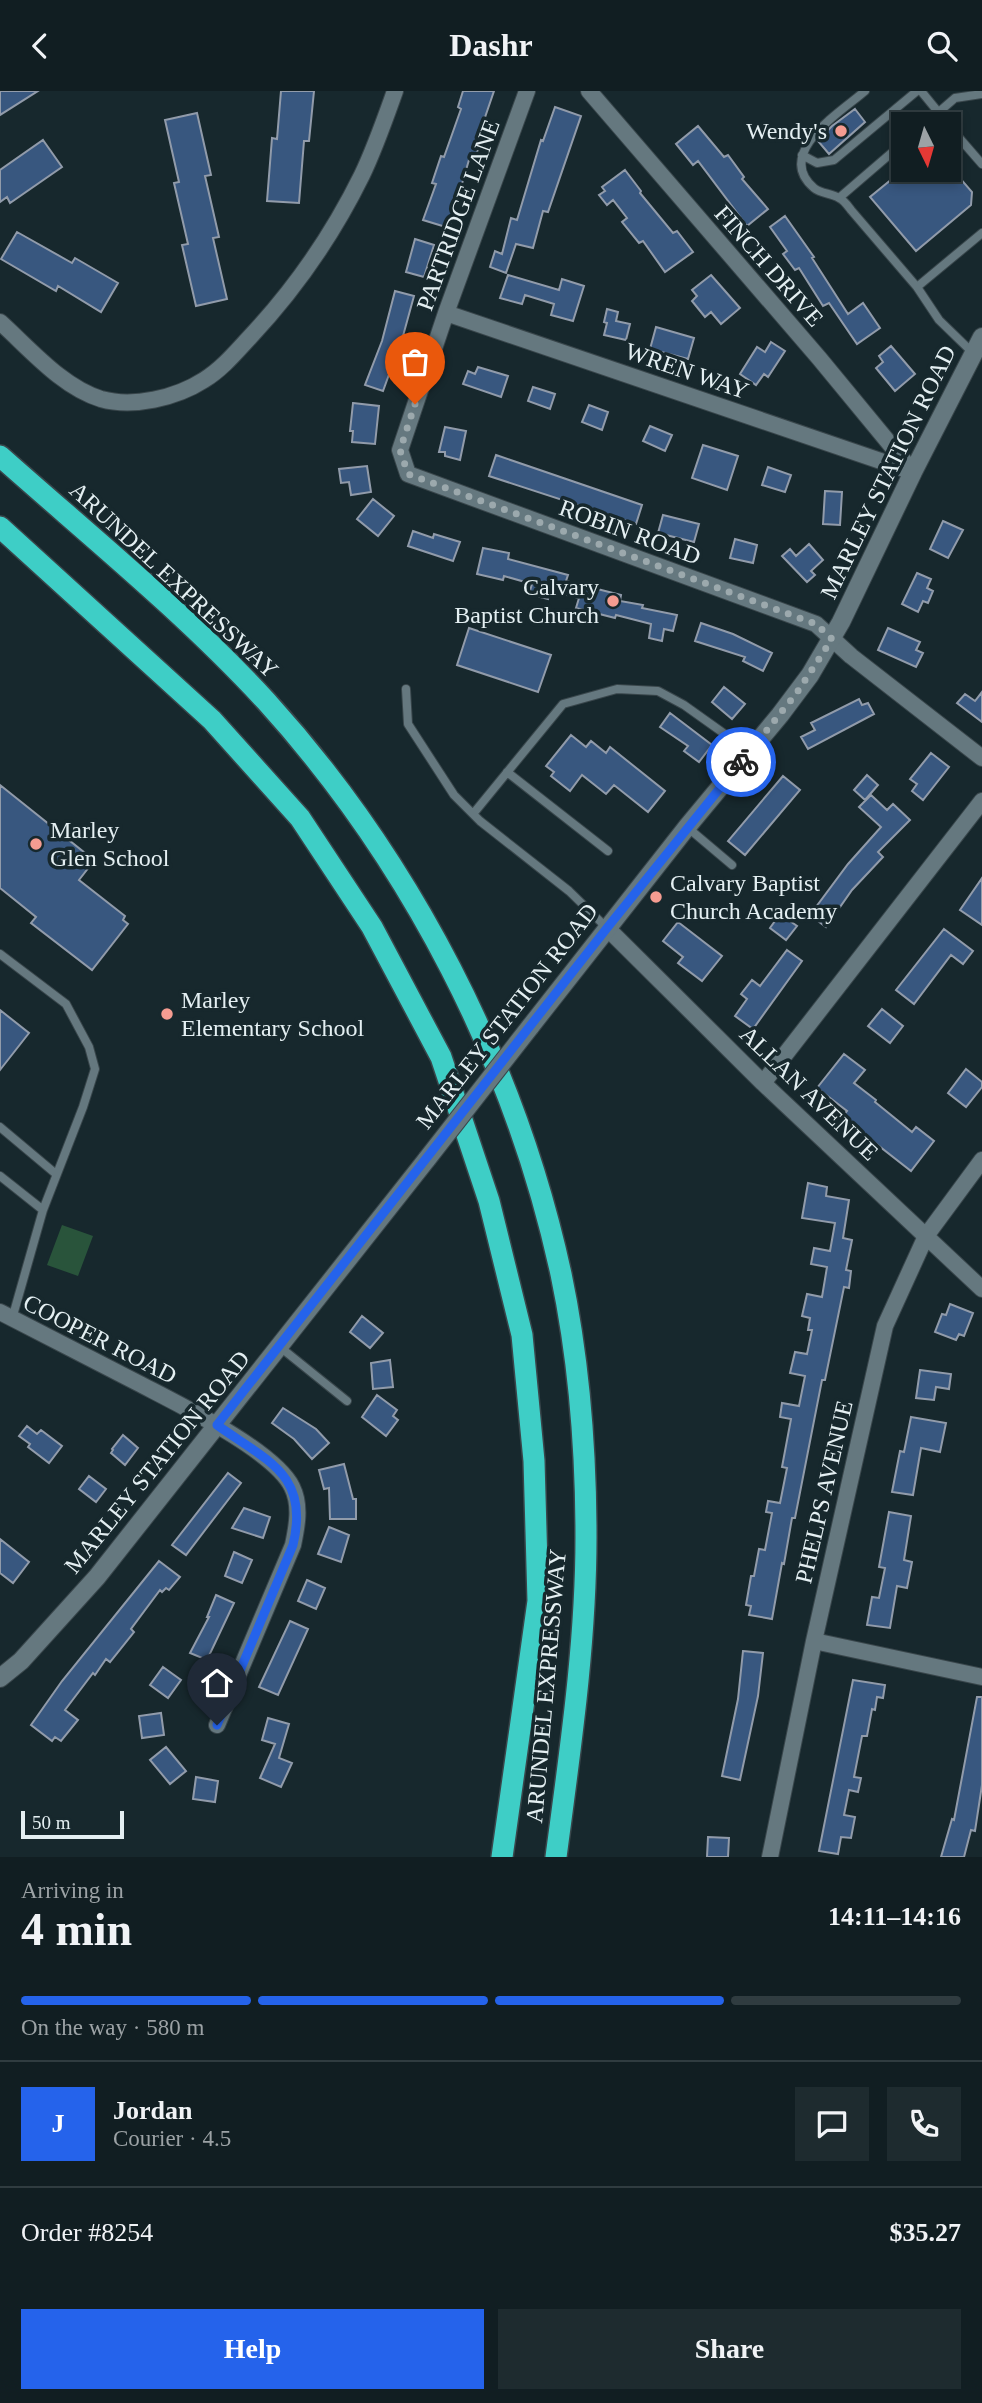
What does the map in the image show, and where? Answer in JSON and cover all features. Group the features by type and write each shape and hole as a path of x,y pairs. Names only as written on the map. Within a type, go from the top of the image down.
{"highway":[{"name":"ARUNDEL EXPRESSWAY","path":"0,456 207,642 267,703 299,741 374,839 419,911 462,992 503,1087 537,1183 556,1252 569,1320 582,1425 586,1528 584,1597 575,1701 556,1857"},
{"name":"ARUNDEL EXPRESSWAY","path":"0,527 212,720 300,818 372,926 441,1057 489,1201 522,1335 534,1461 538,1601 502,1857"}],"main road":[{"name":"MARLEY STATION ROAD","path":"0,1678 21,1661 70,1609 280,1347 687,827 796,694 832,639 982,337"}],"street":[{"path":"0,322 62,377 101,399 127,402 159,398 203,381 234,355 256,331 317,253 363,173 395,91"},
{"name":"PARTRIDGE LANE","path":"408,474 400,450 446,313 527,91"},
{"name":"FINCH DRIVE","path":"589,91 913,472"},
{"name":"WREN WAY","path":"446,313 913,472"},
{"name":"ROBIN ROAD","path":"408,474 816,624 982,758"},
{"path":"763,1083 982,801"},
{"name":"ALLAN AVENUE","path":"607,928 763,1083 982,1289"},
{"name":"PHELPS AVENUE","path":"771,1857 814,1641 885,1326 926,1236 982,1160"},
{"name":"COOPER ROAD","path":"6,1316 217,1425 265,1458 287,1479 296,1498 298,1512 293,1545 217,1725"},
{"path":"814,1641 982,1677"}],"lane":[{"path":"865,91 810,139 802,155 803,172 815,190 839,198 917,287 939,320 972,353"},
{"path":"802,155 817,163 834,160 919,91 937,112"},
{"path":"939,112 956,94 982,94"},
{"path":"961,140 982,164"},
{"path":"839,198 891,153"},
{"path":"917,287 982,233"},
{"path":"406,689 408,724 454,795 473,814 569,891 607,928"},
{"path":"473,814 563,704 617,689 658,691 684,705 750,752"},
{"path":"507,772 608,851"},
{"path":"687,827 732,865"},
{"path":"0,954 66,1004 89,1047 95,1069 6,1316"},
{"path":"0,1127 56,1174"},
{"path":"0,1176 43,1210"},
{"path":"280,1347 347,1401"}],"green space":[{"path":"62,1225 93,1236 78,1276 47,1265"}],"building":[{"path":"0,91 38,91 0,115"},
{"path":"281,91 314,91 309,141 304,141 299,203 267,201 272,138 277,139"},
{"path":"463,91 494,91 481,129 485,130 476,155 471,153 449,228 423,220 436,184 432,183 441,156 444,157 461,109 458,107"},
{"path":"555,107 581,116 548,212 543,211 533,248 516,244 506,273 490,267 495,251 502,254 511,218 517,220 541,140 543,141"},
{"name":"Wendy's","path":"855,109 865,122 829,154 818,141 832,126"},
{"path":"197,113 211,175 205,176 219,237 213,238 227,299 196,306 182,245 188,244 174,183 179,182 165,120"},
{"path":"698,126 724,157 728,155 744,177 742,179 768,209 747,226 698,161 693,165 676,144"},
{"path":"43,140 62,167 10,203 7,197 0,202 0,170"},
{"path":"625,170 673,233 677,231 693,252 665,272 643,241 639,243 622,222 627,218 613,200 607,205 599,195 605,191 602,187"},
{"path":"961,179 972,192 971,205 916,251 870,197 891,180 891,182 961,182"},
{"path":"785,216 814,257 812,258 848,314 863,303 880,328 857,344 829,303 823,306 799,268 795,270 783,254 787,251 770,227"},
{"path":"17,232 72,263 75,258 118,283 101,312 58,286 56,291 1,259"},
{"path":"415,239 434,245 424,277 406,272"},
{"path":"508,275 559,290 562,279 584,286 573,321 551,315 554,304 525,295 522,304 500,298"},
{"path":"711,275 740,308 721,324 711,312 705,317 692,301 697,296 692,290"},
{"path":"395,291 414,296 383,391 365,385 382,341"},
{"path":"607,309 618,312 616,321 630,324 626,340 604,335"},
{"path":"656,327 694,338 688,359 650,349"},
{"path":"771,342 785,351 768,377 764,374 756,385 740,374 757,347 765,352"},
{"path":"891,346 915,374 895,391 876,368 883,362 879,356"},
{"path":"478,367 508,376 501,397 463,384 468,371 475,374"},
{"path":"533,387 555,394 550,409 528,401"},
{"path":"353,403 379,406 375,444 352,442 353,431 350,431"},
{"path":"589,405 608,412 602,430 582,422"},
{"path":"650,426 672,435 665,451 643,441"},
{"path":"445,427 466,431 460,460 445,456 445,452 439,452"},
{"path":"703,445 738,456 727,490 692,478"},
{"path":"496,455 642,505 636,524 489,476"},
{"path":"367,466 371,492 351,495 349,482 341,483 339,469"},
{"path":"768,467 791,475 785,492 762,485"},
{"path":"825,491 842,492 840,525 823,524"},
{"path":"373,499 394,516 378,536 357,519"},
{"path":"663,515 699,524 694,542 658,533"},
{"path":"943,521 963,530 948,558 930,549"},
{"path":"413,531 433,538 434,534 460,542 453,561 408,546"},
{"path":"735,539 757,545 753,563 730,558"},
{"path":"809,544 823,560 811,571 815,575 807,582 782,556 790,549 796,556"},
{"path":"483,548 509,553 508,559 568,575 566,581 621,595 620,601 677,615 673,631 664,629 662,641 649,638 651,624 576,608 579,598 550,591 548,599 529,594 532,584 504,576 503,580 477,574"},
{"path":"917,573 931,579 927,588 933,591 928,603 923,601 918,612 902,604"},
{"path":"701,623 733,634 772,653 763,671 743,661 745,657 695,641"},
{"path":"469,628 551,655 538,692 457,665"},
{"path":"888,628 920,642 916,650 923,653 916,667 878,650"},
{"path":"724,687 745,704 732,719 712,702"},
{"path":"982,692 982,722 957,703 965,694 975,701"},
{"path":"859,699 862,705 868,703 874,714 808,749 801,737 815,730 811,723"},
{"path":"670,713 712,745 699,762 684,751 688,746 660,727"},
{"path":"571,735 586,747 591,741 606,753 610,747 665,791 648,812 614,785 606,794 582,775 570,791 551,776 554,772 546,766"},
{"path":"931,753 949,767 923,800 912,791 917,784 910,779"},
{"path":"867,775 878,785 865,800 854,790"},
{"path":"783,776 800,790 745,855 728,841"},
{"path":"0,785 90,857 85,863 89,867 79,880 125,916 123,920 128,924 92,970 31,923 36,917 0,888"},
{"path":"871,795 887,810 893,804 910,820 878,852 883,857 852,890 826,927 810,915 848,864 881,827 859,807"},
{"path":"982,878 982,925 960,910"},
{"path":"780,914 797,926 786,940 770,928"},
{"path":"678,922 722,956 702,981 678,963 683,957 663,941"},
{"path":"944,929 973,951 963,964 951,955 914,1004 896,990"},
{"path":"787,950 802,961 753,1029 735,1016 747,999 741,994 752,980 760,986"},
{"path":"882,1009 903,1026 890,1043 868,1026"},
{"path":"0,1010 29,1033 0,1070"},
{"path":"844,1054 865,1070 854,1083 912,1132 916,1127 934,1141 911,1171 842,1117 847,1111 817,1088"},
{"path":"966,1069 982,1082 982,1087 966,1107 948,1093"},
{"path":"808,1183 827,1187 826,1196 849,1200 843,1238 852,1240 846,1270 851,1271 849,1288 844,1287 825,1380 822,1380 772,1619 749,1615 751,1606 746,1605 759,1549 765,1550 772,1513 766,1512 768,1501 780,1503 787,1468 782,1467 791,1419 780,1417 782,1403 799,1406 805,1376 790,1373 795,1352 807,1354 812,1330 808,1330 810,1318 802,1316 807,1294 822,1297 827,1267 811,1264 814,1248 830,1251 835,1223 802,1218"},
{"path":"950,1304 973,1313 964,1336 959,1334 956,1340 935,1332 942,1314 946,1315"},
{"path":"362,1316 383,1333 370,1348 350,1332"},
{"path":"390,1360 393,1387 373,1389 371,1363"},
{"path":"920,1370 951,1374 949,1389 936,1387 934,1400 916,1398"},
{"path":"377,1395 397,1410 393,1416 398,1420 386,1436 362,1417"},
{"path":"283,1408 316,1429 329,1443 312,1459 294,1439 272,1423"},
{"path":"911,1417 946,1423 940,1452 921,1448 913,1495 892,1492 900,1451 904,1452"},
{"path":"27,1426 37,1434 41,1430 62,1446 49,1463 28,1447 30,1444 19,1436"},
{"path":"123,1435 138,1448 125,1465 111,1453"},
{"path":"344,1464 353,1499 356,1499 356,1519 330,1519 329,1488 324,1489 319,1470"},
{"path":"228,1473 241,1483 186,1555 172,1545"},
{"path":"89,1476 106,1489 96,1502 79,1489"},
{"path":"244,1508 270,1517 263,1538 232,1528"},
{"path":"889,1512 911,1516 904,1560 912,1562 907,1588 897,1586 890,1628 867,1625 872,1597 879,1598 885,1568 879,1567"},
{"path":"329,1527 349,1535 341,1562 318,1554"},
{"path":"0,1539 29,1562 13,1583 0,1573"},
{"path":"234,1552 252,1560 242,1583 225,1576"},
{"path":"159,1561 180,1577 169,1590 160,1590 131,1629 134,1632 110,1662 106,1659 95,1675 93,1673 65,1710 78,1720 61,1741 55,1737 52,1741 31,1725 62,1681"},
{"path":"307,1580 325,1588 316,1609 298,1601"},
{"path":"216,1595 234,1603 207,1660 190,1653 209,1617"},
{"path":"290,1621 308,1629 278,1695 259,1687"},
{"path":"743,1651 763,1653 758,1696 740,1780 722,1776 738,1699"},
{"path":"163,1667 181,1680 168,1698 150,1685"},
{"path":"853,1680 885,1685 883,1698 877,1697 875,1710 872,1709 867,1736 862,1736 854,1777 861,1778 858,1792 849,1790 844,1815 855,1817 851,1838 841,1837 838,1854 819,1851"},
{"path":"977,1697 982,1697 982,1785 975,1831 971,1830 964,1857 941,1857 952,1819 954,1820"},
{"path":"161,1713 164,1735 142,1738 139,1716"},
{"path":"268,1718 289,1724 279,1758 292,1763 281,1787 260,1778 275,1744 262,1740"},
{"path":"166,1747 186,1771 170,1784 150,1760"},
{"path":"196,1777 218,1781 215,1802 193,1799"},
{"path":"708,1837 729,1838 728,1857 707,1857"}],"way so far":[{"path":"415,404 400,450 408,474 816,624 832,639 796,694 741,762"}],"place":[{"name":"Wendy's","path":"841,131"},
{"name":"Calvary Baptist Church","path":"613,601"},
{"name":"Marley Glen School","path":"36,844"},
{"name":"Calvary Baptist Church Academy","path":"656,897"},
{"name":"Marley Elementary School","path":"167,1014"}],"route":[{"path":"217,1725 293,1545 298,1512 293,1488 278,1469 217,1425 607,928 741,762"}]}
